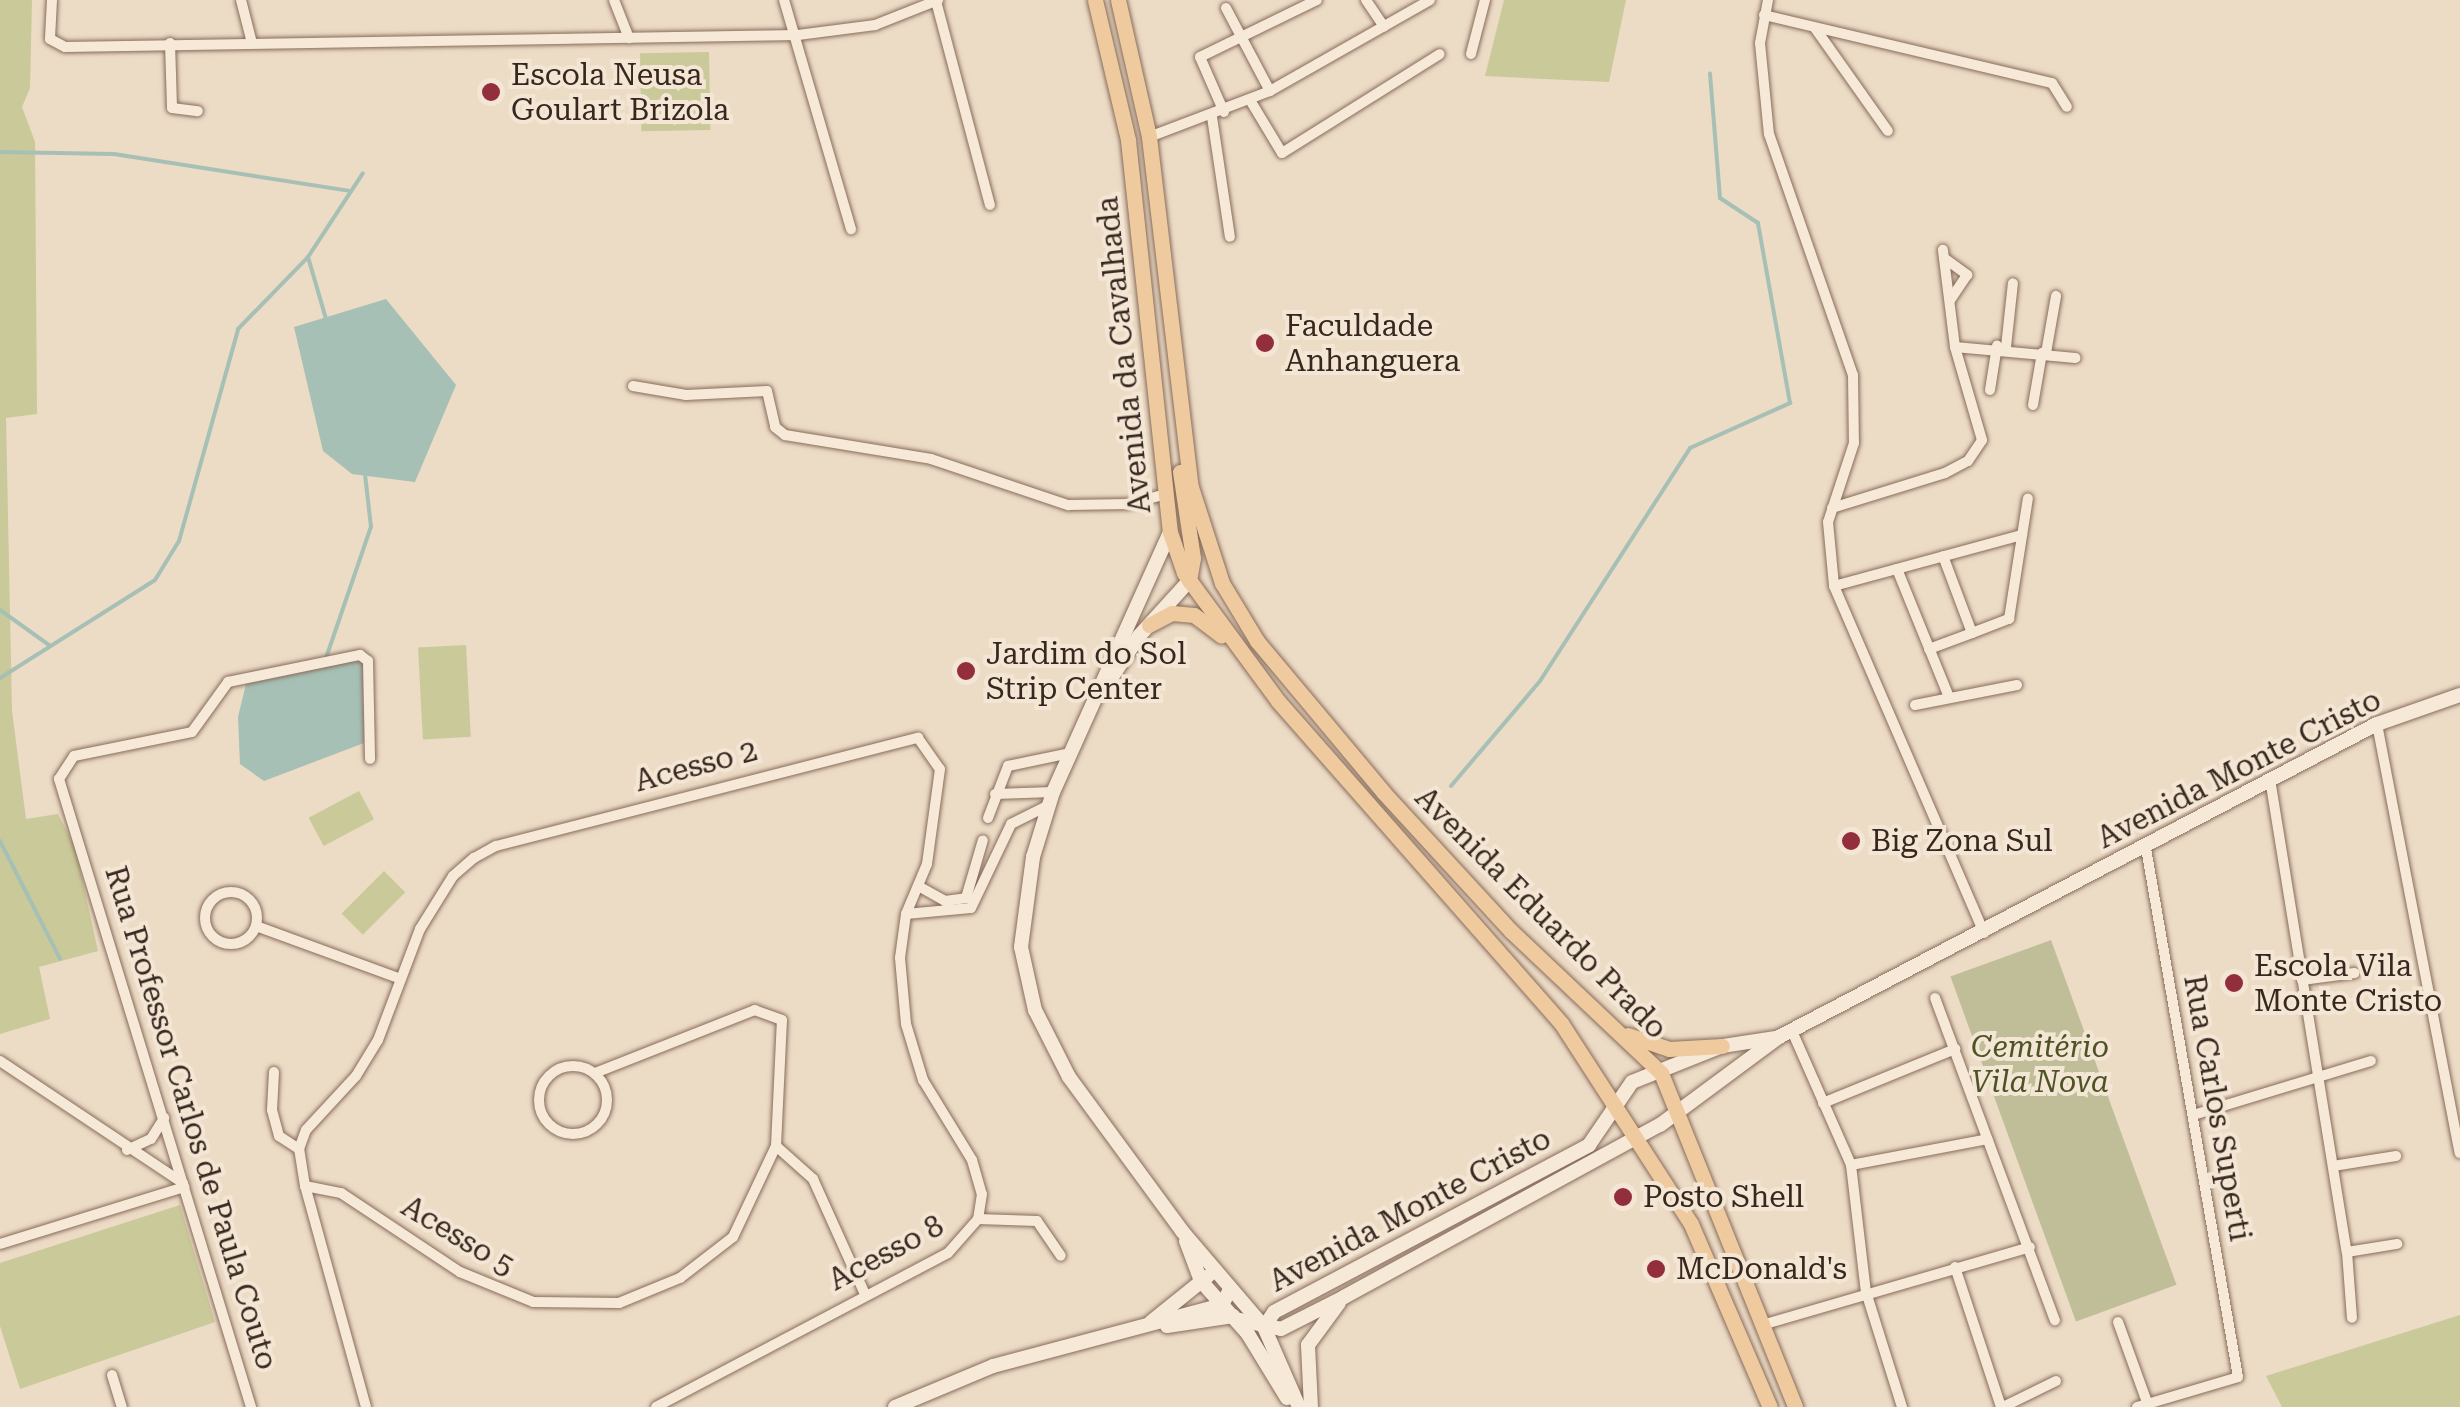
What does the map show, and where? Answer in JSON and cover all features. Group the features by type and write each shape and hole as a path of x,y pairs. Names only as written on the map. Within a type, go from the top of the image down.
{"main road":[{"name":"Avenida da Cavalhada","path":"1095,0 1118,87 1138,223 1170,532 1051,799 1022,908 1021,947 1035,1010 1069,1077 1182,1231 1264,1328 1292,1402"},
{"name":"Avenida da Cavalhada","path":"1118,0 1148,137 1182,432"},
{"path":"1138,223 1151,280 1166,294"},
{"path":"1150,337 1164,339 1178,403"},
{"path":"1182,432 1182,509 1193,558 1189,580"},
{"name":"Avenida Eduardo Prado","path":"1182,432 1208,554 1257,641 1511,931 1661,1073 1795,1407"},
{"name":"Avenida Eduardo Prado","path":"1170,532 1189,580 1232,643 1561,1023 1692,1224 1770,1407"},
{"name":"Avenida da Cavalhada","path":"1099,694 1149,625 1189,580"},
{"path":"1149,625 1172,613 1194,615 1232,643"},
{"name":"Avenida Monte Cristo","path":"1786,1034 1722,1046 1632,1082 1589,1145 1274,1312 1264,1328 1281,1329 1344,1297 1636,1136 1786,1034 1984,934 2377,724 2460,695"},
{"path":"1622,1033 1669,1049 1722,1046"},
{"name":"Avenida da Cavalhada","path":"1182,1231 1201,1281 1230,1313 1292,1402"},
{"path":"1146,1326 1201,1281 1217,1274"},
{"path":"1230,1289 1230,1313"},
{"path":"1311,1407 1308,1345 1344,1297"},
{"path":"894,1407 993,1366 1146,1326 1230,1313 1264,1328"}],"street":[{"path":"52,0 53,44 798,36 875,24 937,0 990,205"},
{"path":"240,0 252,43"},
{"path":"614,0 629,38"},
{"path":"784,0 798,36 851,229"},
{"path":"1230,237 1218,114 1199,59 1317,0"},
{"path":"1366,0 1384,27"},
{"path":"1148,137 1218,114 1270,91 1430,0"},
{"path":"1471,54 1485,0"},
{"path":"1768,0 1764,15 1768,134 1853,375 1854,443 1832,508 1834,586 1984,934"},
{"path":"1226,8 1270,91"},
{"path":"1764,15 2052,83 2068,107"},
{"path":"1814,27 1888,131"},
{"path":"170,43 172,108 198,111"},
{"path":"1250,100 1282,153 1440,54"},
{"path":"1832,508 1968,461 1983,426 1955,347 1944,254 1967,276 1950,300"},
{"path":"1990,390 2013,284"},
{"path":"2033,406 2056,296"},
{"path":"1955,347 2001,347 2076,358"},
{"path":"633,386 686,395 766,391 776,426 785,435 930,460 1068,505 1128,504 1166,494"},
{"path":"1929,649 2009,618 2028,498"},
{"path":"1834,586 2022,535"},
{"path":"1943,556 1972,633"},
{"path":"1897,569 1949,698"},
{"name":"Rua Professor Carlos de Paula Couto","path":"251,1407 83,844 59,790 66,762 192,732 230,681 366,656 370,759"},
{"path":"1915,704 2017,685"},
{"path":"2377,724 2460,1153"},
{"name":"Acesso 2","path":"299,1148 326,1102 356,1076 371,1052 420,929 453,876 496,846 904,736 929,746 940,769 920,887"},
{"path":"988,818 995,794 1014,762 1070,753"},
{"path":"2270,779 2347,1252 2352,1318"},
{"path":"995,794 1051,799"},
{"path":"906,914 971,908 1011,824 1051,799"},
{"path":"920,887 945,901 966,898 984,840"},
{"name":"Rua Carlos Superti","path":"2146,848 2238,1376 2175,1394"},
{"name":"Acesso 8","path":"656,1407 948,1253 978,1220 982,1194 972,1160 923,1080 906,1024 900,958 906,914 920,887"},
{"path":"223,894 239,894 252,903 256,926 245,940 228,944 207,928 206,910 223,894"},
{"path":"256,926 401,980"},
{"path":"2302,980 2355,973"},
{"path":"1935,998 2055,1320"},
{"name":"Acesso 5","path":"304,1186 342,1193 504,1295 533,1302 619,1303 680,1278 733,1237 776,1146 784,1028 766,1009 595,1073"},
{"path":"1786,1034 1850,1165 1866,1292 1902,1407"},
{"path":"1823,1103 1954,1049"},
{"path":"0,1061 184,1185"},
{"path":"2193,1114 2371,1061"},
{"path":"575,1066 595,1073 607,1094 604,1116 586,1132 552,1127 540,1108 547,1078 575,1066"},
{"path":"274,1072 272,1110 280,1136 299,1148 304,1186 366,1407"},
{"path":"127,1150 151,1139 164,1118"},
{"path":"1850,1165 1988,1138"},
{"path":"776,1146 812,1178 865,1294"},
{"path":"2333,1166 2396,1156"},
{"path":"0,1244 184,1185"},
{"path":"978,1220 1038,1221 1061,1256"},
{"path":"2347,1252 2397,1244"},
{"path":"1762,1325 2030,1247"},
{"path":"1956,1267 2002,1407 2056,1381"},
{"path":"2118,1322 2142,1404 2175,1394 2182,1407"},
{"path":"112,1374 122,1407"}],"shaded area":[{"path":"0,0 32,0 30,88 22,107 35,142 37,414 6,418 12,711 26,819 58,814 75,847 98,951 39,967 50,1019 0,1034"},
{"path":"1504,0 1626,0 1609,82 1485,76"},
{"path":"709,52 710,130 641,131 640,53"},
{"path":"386,299 456,385 415,482 352,474 323,451 294,327"},
{"path":"466,645 471,737 423,739 418,648"},
{"path":"363,659 364,743 264,781 240,764 238,717 246,684"},
{"path":"359,791 374,819 324,846 309,818"},
{"path":"384,871 405,892 363,935 342,913"},
{"path":"180,1205 215,1322 20,1389 0,1326 0,1263"},
{"path":"2460,1315 2460,1407 2282,1407 2266,1376"}],"green space":[{"name":"Cemitério Vila Nova","path":"2051,940 2177,1285 2076,1321 1950,977"}],"waterway":[{"path":"1451,786 1540,681 1690,448 1790,403 1758,223 1720,198 1710,73"},
{"path":"0,152 114,154 351,191"},
{"path":"0,678 155,580 179,541 238,329 308,257 363,173"},
{"path":"308,257 326,319"},
{"path":"325,661 371,527 365,474"},
{"path":"0,610 49,645"},
{"path":"0,841 60,959"}],"place":[{"name":"Escola Neusa Goulart Brizola","path":"491,92"},
{"name":"Faculdade Anhanguera","path":"1265,343"},
{"name":"Jardim do Sol Strip Center","path":"966,671"},
{"name":"Big Zona Sul","path":"1851,841"},
{"name":"Escola Vila Monte Cristo","path":"2234,983"},
{"name":"Posto Shell","path":"1623,1197"},
{"name":"McDonald's","path":"1656,1269"}]}
